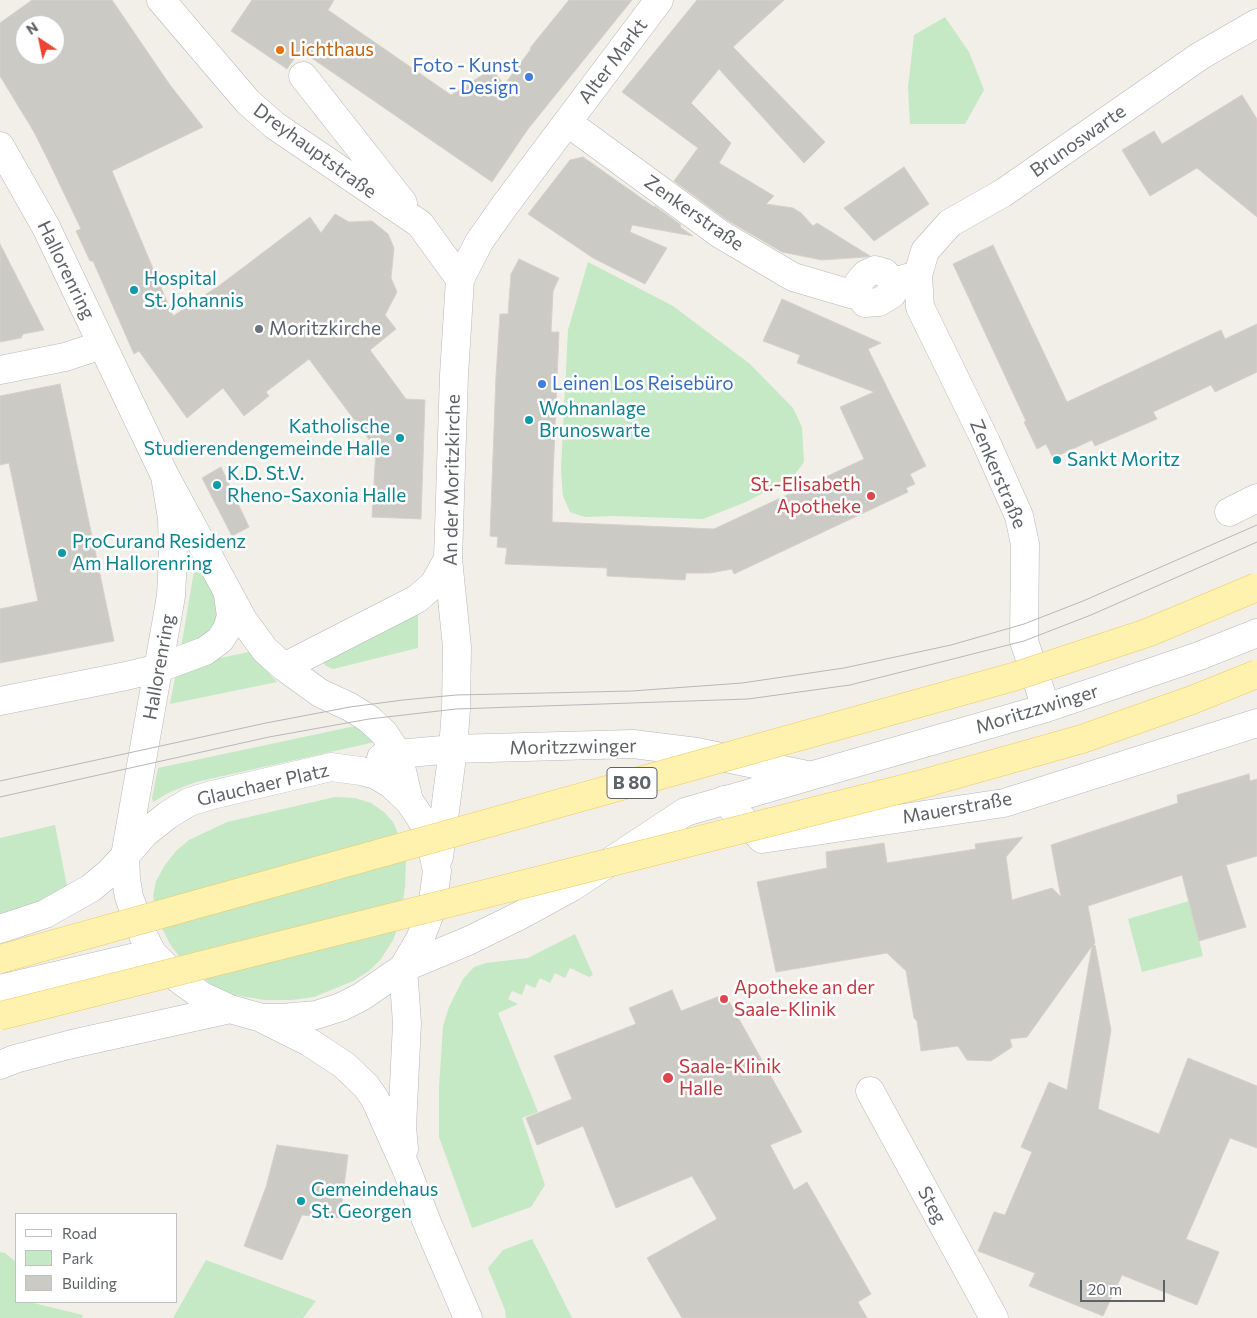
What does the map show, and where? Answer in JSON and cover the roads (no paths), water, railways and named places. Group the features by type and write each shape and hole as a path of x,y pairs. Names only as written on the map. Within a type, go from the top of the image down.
{"main road":[{"name":"B 80","path":"0,959 1013,677 1147,633 1257,588"},
{"path":"0,1016 922,784 1082,738 1192,700 1257,674"}],"street":[{"name":"Alter Markt","path":"567,122 660,0"},
{"name":"Dreyhauptstraße","path":"174,5 248,102 274,124 420,224"},
{"name":"Brunoswarte","path":"906,279 925,251 950,222 1003,193 1200,56 1257,23"},
{"name":"Dreyhauptstraße","path":"303,76 420,224 460,279"},
{"name":"Zenkerstraße","path":"567,122 720,234 793,277 851,294 857,292 865,303 879,302 892,294 906,279 986,442 1019,516 1025,544 1024,641 1046,708"},
{"name":"An der Moritzkirche","path":"437,871 453,749 456,709 457,647 448,559 454,375 460,279 479,242 567,122"},
{"name":"Hallorenring","path":"0,146 46,227 165,476 243,620 265,650 284,667 320,693 350,707 369,719 384,733 398,754"},
{"path":"0,370 65,357 102,345"},
{"name":"Hallorenring","path":"125,856 171,596 172,518 165,476"},
{"path":"1229,512 1257,498"},
{"path":"284,667 417,599 434,584 448,559"},
{"path":"0,701 159,668 205,651 220,640 231,616 225,587"},
{"name":"Moritzzwinger","path":"402,968 468,941 572,887 685,812 1046,708 1199,656 1257,632"},
{"name":"Mauerstraße","path":"724,800 762,839 1004,803 1257,723"},
{"name":"Moritzzwinger","path":"331,767 398,754 453,749 633,744 697,752 814,776"},
{"name":"Glauchaer Platz","path":"398,754 408,801"},
{"name":"Glauchaer Platz","path":"331,767 376,775 391,784 408,801 420,817 430,838 437,871 432,908 420,939 402,968 361,997 316,1015 262,1018 230,1009 202,996 182,982 152,953 143,936 130,897 126,878 125,856 145,833 168,815 190,802 331,767"},
{"path":"0,929 45,914 80,895 109,873 125,856"},
{"path":"0,989 152,953"},
{"path":"402,968 407,1023 402,1127 406,1168"},
{"path":"0,1065 15,1059 72,1044 230,1009"},
{"path":"262,1018 309,1042 344,1065 375,1099 406,1168 468,1318"},
{"name":"Steg","path":"870,1091 994,1318"}],"tram line":[{"path":"0,781 266,723 350,707 456,695 632,691 742,683 844,668 951,645 1024,624 1083,601 1257,525"},
{"path":"0,797 269,737 369,719 456,709 748,699 850,685 1024,641 1091,615 1257,542"}],"place":[{"name":"Lichthaus","path":"280,50"},
{"name":"Foto - Kunst - Design","path":"529,77"},
{"name":"Hospital St. Johannis","path":"134,290"},
{"name":"Moritzkirche","path":"259,329"},
{"name":"Leinen Los Reisebüro","path":"542,384"},
{"name":"Wohnanlage Brunoswarte","path":"529,420"},
{"name":"Katholische Studierendengemeinde Halle","path":"400,438"},
{"name":"Sankt Moritz","path":"1057,460"},
{"name":"K.D. St.V. Rheno-Saxonia Halle","path":"217,485"},
{"name":"St.-Elisabeth Apotheke","path":"871,496"},
{"name":"ProCurand Residenz Am Hallorenring","path":"62,553"},
{"name":"Apotheke an der Saale-Klinik","path":"724,999"},
{"name":"Saale-Klinik Halle","path":"668,1078"},
{"name":"Gemeindehaus St. Georgen","path":"301,1201"}]}
